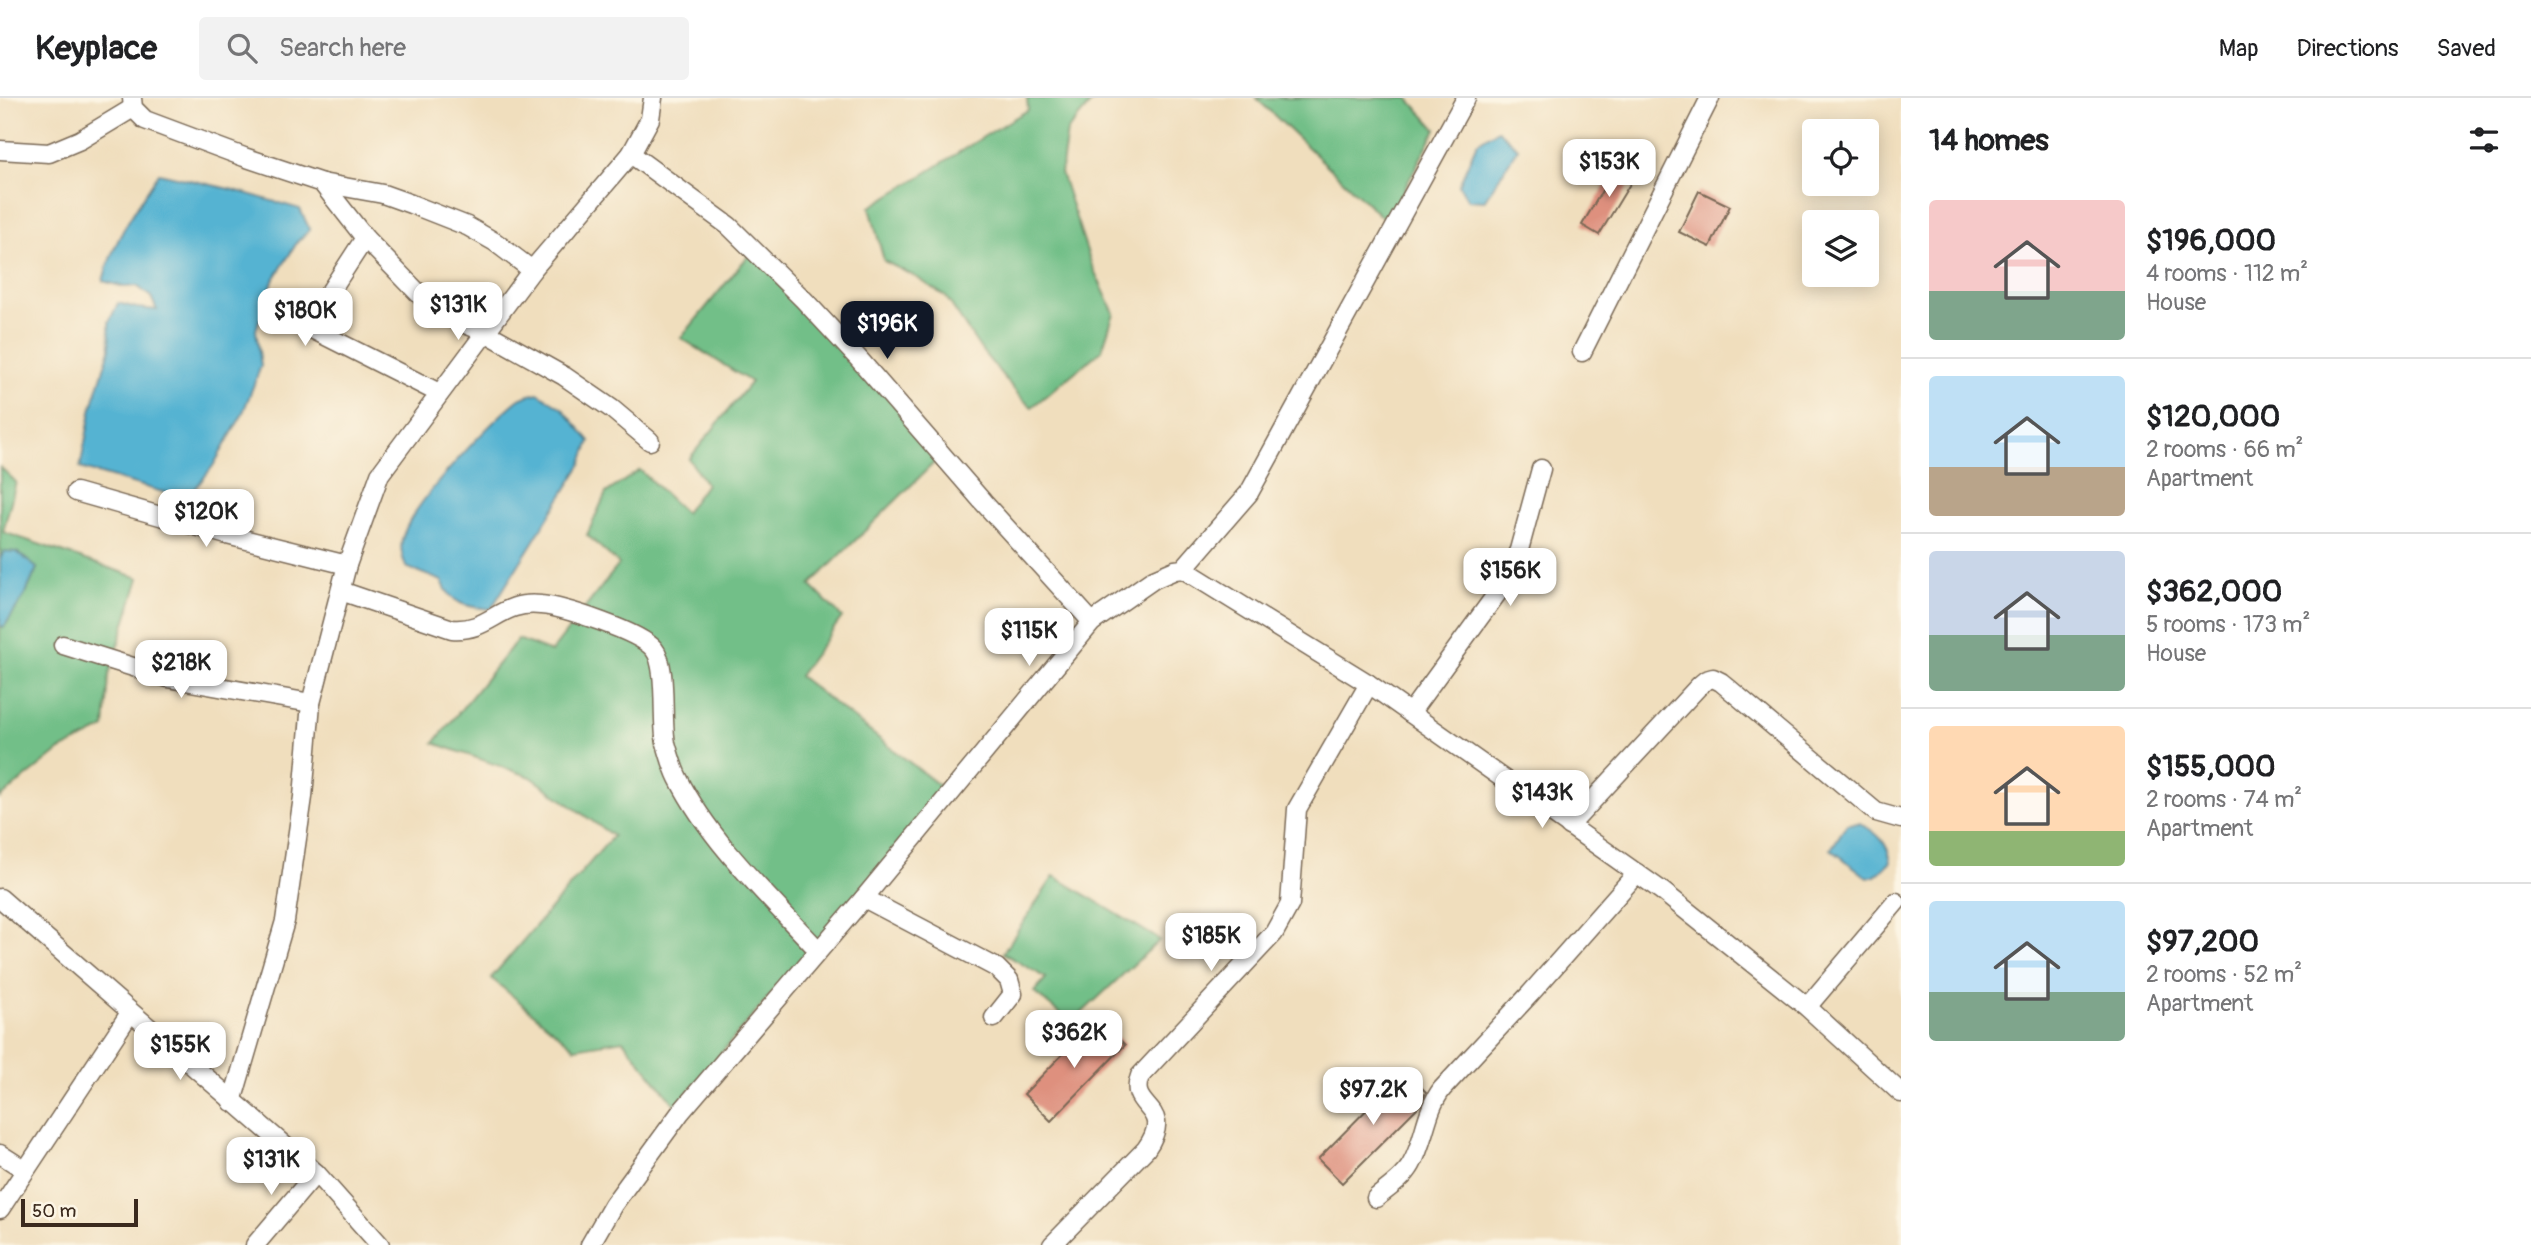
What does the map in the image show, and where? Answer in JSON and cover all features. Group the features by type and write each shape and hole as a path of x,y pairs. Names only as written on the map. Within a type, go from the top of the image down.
{"street":[{"path":"232,1102 285,921 303,797 311,703 347,565 380,474 532,270 631,154 650,119 653,98"},
{"path":"1183,569 1249,493 1466,98"},
{"path":"1582,352 1710,98"},
{"path":"0,150 49,153 80,140 132,103 145,120 244,157 323,183 383,194 467,226 495,242 532,270"},
{"path":"631,154 729,226 804,300 1092,622"},
{"path":"323,183 365,238 427,302 455,320 485,332 564,376 612,409 650,441"},
{"path":"365,238 311,321 312,329 439,393"},
{"path":"1410,713 1501,588 1519,550 1541,469"},
{"path":"76,492 227,535 347,565"},
{"path":"590,1245 613,1205 680,1113 864,898 1092,622 1154,579 1174,570 1183,569 1369,684 1637,873 1807,1007 1901,1093"},
{"path":"341,591 452,629 465,630 479,626 506,609 524,604 544,605 592,618 642,640 653,649 660,662 666,743 678,778 702,817 742,868 818,950"},
{"path":"63,645 168,678 311,703"},
{"path":"1569,826 1700,685 1713,678 1876,812 1901,819"},
{"path":"1052,1245 1146,1149 1156,1133 1156,1118 1138,1092 1140,1076 1284,919 1292,890 1297,809 1369,684"},
{"path":"1376,1198 1405,1175 1411,1166 1432,1105 1442,1089 1637,873"},
{"path":"0,898 316,1173 380,1245"},
{"path":"864,898 997,968 1009,980 1013,994 994,1018"},
{"path":"1807,1007 1896,902"},
{"path":"0,1209 130,1013"},
{"path":"0,1154 25,1170"},
{"path":"254,1245 316,1173"}],"green space":[{"path":"1027,98 1099,98 1089,105 1067,131 1061,173 1092,266 1114,313 1102,350 1032,407 1022,399 982,351 946,297 916,277 884,261 870,207 1028,110"},
{"path":"1256,98 1408,98 1436,129 1387,222"},
{"path":"753,250 942,455 810,585 842,617 799,676 945,790 676,1106 623,1040 575,1048 491,978 613,836 531,777 434,743 518,639 551,652 619,564 587,535 606,493 640,470 685,513 706,484 689,459 751,382 681,338"},
{"path":"0,467 16,482 3,532 139,578 109,675 105,728 60,750 0,798 0,626 4,627 26,593 37,568 5,551 0,559"},
{"path":"1054,876 1160,940 1071,1023 1034,992 1046,978 1003,953"}],"water":[{"path":"1498,130 1518,148 1484,201 1468,200 1459,185 1477,143"},
{"path":"159,173 300,209 310,230 298,241 273,281 256,330 261,366 242,415 213,466 187,499 80,468 92,407 110,349 109,322 118,303 157,310 151,297 137,286 124,287 103,281 119,238"},
{"path":"538,393 562,408 590,441 581,465 491,609 467,606 450,595 442,581 406,567 401,549 403,536 424,500 473,443 518,400"},
{"path":"4,551 17,552 37,568 26,593 4,627 0,626 0,559"},
{"path":"1860,823 1881,839 1891,862 1875,876 1868,878 1831,849 1847,824"}],"building":[{"path":"1617,165 1636,174 1599,235 1582,225"},
{"path":"1699,191 1730,206 1710,247 1679,232"},
{"path":"1098,1018 1125,1045 1051,1121 1024,1094"},
{"path":"1405,1071 1426,1092 1421,1104 1342,1183 1318,1159"}]}
